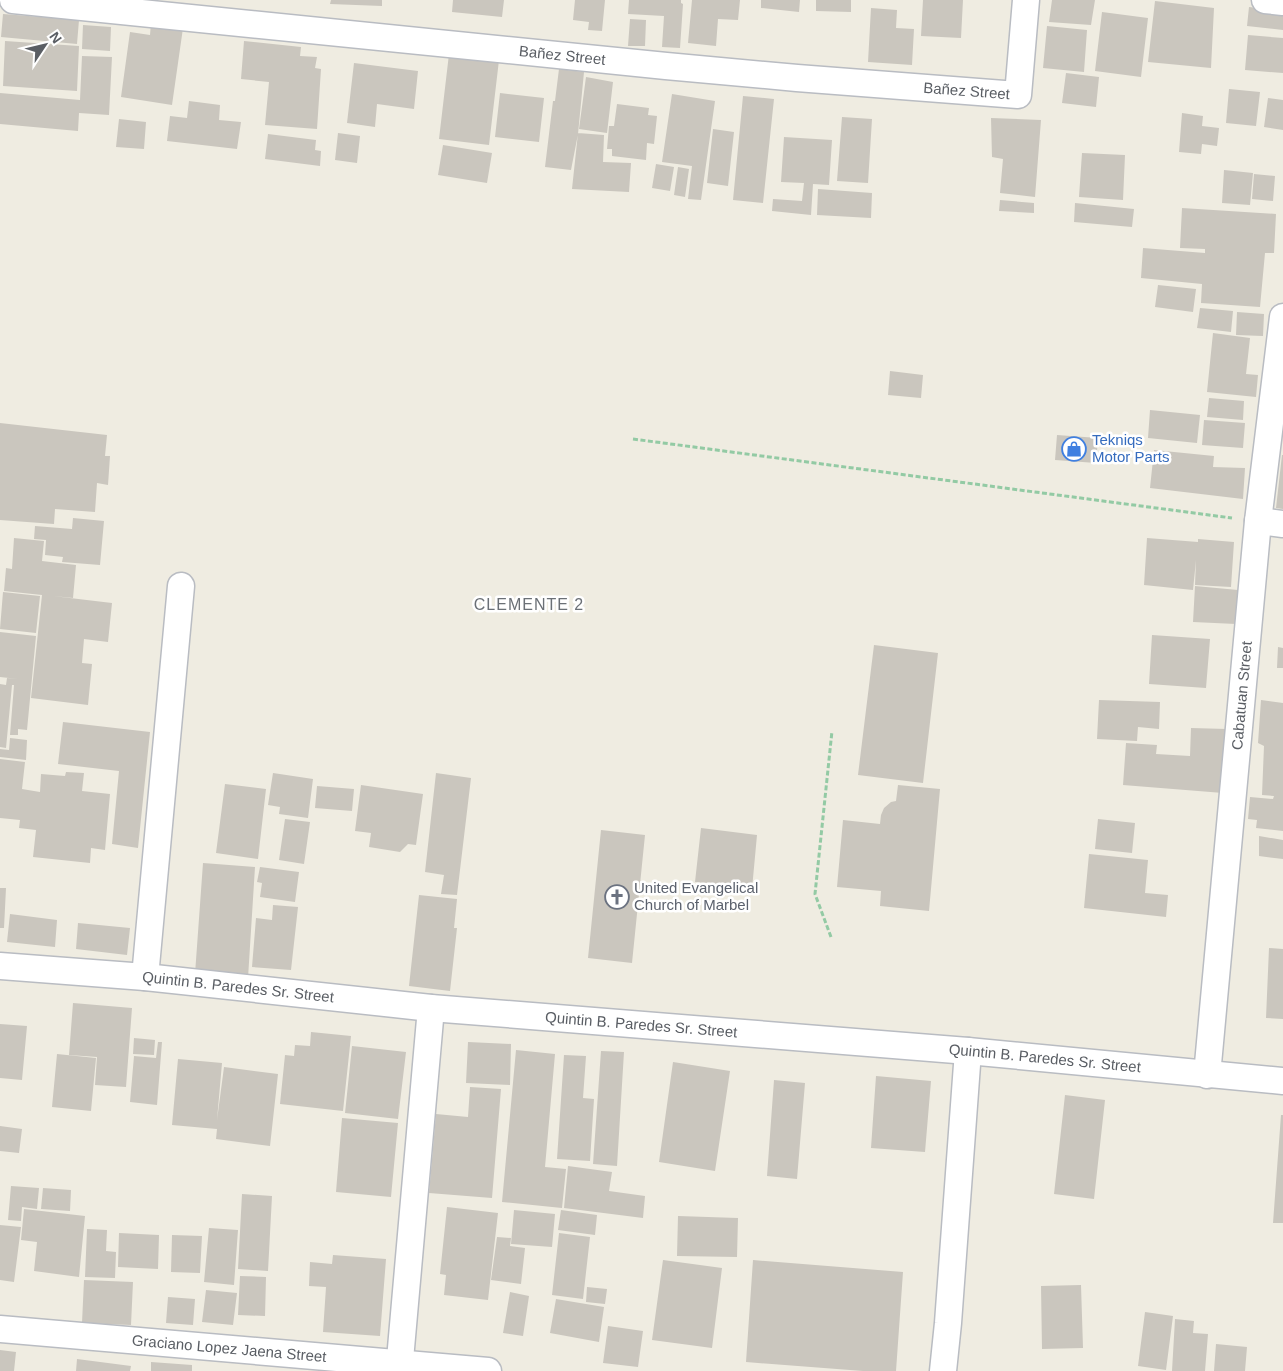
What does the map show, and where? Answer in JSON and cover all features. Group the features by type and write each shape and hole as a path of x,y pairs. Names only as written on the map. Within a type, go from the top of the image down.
{"street":[{"name":"Bañez Street","path":"13,0 666,66 1018,95 1026,0"},
{"path":"1265,0 1283,2"},
{"name":"Cabatuan Street","path":"1207,1075 1270,522 1283,317"},
{"path":"144,976 181,586"},
{"name":"Quintin B. Paredes Sr. Street","path":"0,966 144,976 431,1008 968,1051 1283,1082"},
{"path":"400,1367 431,1008"},
{"path":"943,1371 968,1051"},
{"name":"Graciano Lopez Jaena Street","path":"0,1329 400,1367 488,1371"}],"path":[{"path":"633,439 1270,522"},
{"path":"831,937 815,894 832,731"}],"building":[{"path":"331,0 382,0 382,6 330,4"},
{"path":"453,0 504,0 502,17 452,12"},
{"path":"575,0 605,0 602,31 588,30 589,22 573,20"},
{"path":"629,0 681,0 683,4 680,48 662,47 664,16 628,14"},
{"path":"692,0 740,0 738,20 718,19 716,46 688,43"},
{"path":"761,0 800,0 799,12 761,8"},
{"path":"816,0 851,0 851,12 816,11"},
{"path":"923,0 963,0 961,38 921,36"},
{"path":"1052,0 1095,0 1091,25 1049,22"},
{"path":"1155,1 1214,8 1211,68 1148,62"},
{"path":"1249,7 1283,11 1283,30 1247,26"},
{"path":"871,8 897,10 896,28 914,29 912,65 868,62"},
{"path":"1102,12 1148,18 1141,77 1095,71"},
{"path":"3,14 79,20 77,44 1,37"},
{"path":"630,19 646,20 645,46 628,46"},
{"path":"151,23 183,28 172,105 121,97 130,32 150,35"},
{"path":"83,25 111,27 110,51 82,49"},
{"path":"1047,26 1087,30 1084,72 1043,68"},
{"path":"1248,35 1283,38 1283,73 1245,70"},
{"path":"5,41 79,46 77,91 3,86"},
{"path":"244,41 301,47 300,56 317,57 315,68 321,69 317,129 265,125 269,82 241,79"},
{"path":"449,54 499,60 489,145 439,139"},
{"path":"82,56 112,57 109,115 79,113 78,131 0,124 0,93 80,100"},
{"path":"354,63 418,71 414,109 377,104 375,127 347,123"},
{"path":"559,69 584,72 578,134 571,170 545,167"},
{"path":"1066,73 1099,77 1096,107 1062,103"},
{"path":"586,77 613,82 607,133 579,129"},
{"path":"1229,89 1260,92 1256,126 1226,123"},
{"path":"500,93 544,98 539,142 495,137"},
{"path":"672,94 715,101 701,200 688,199 692,166 662,162"},
{"path":"743,96 774,99 763,203 733,200"},
{"path":"1268,98 1283,100 1283,130 1264,127"},
{"path":"189,101 220,105 219,120 241,122 237,149 167,141 170,116 187,118"},
{"path":"617,104 649,108 648,115 657,116 654,144 647,143 646,160 612,156 612,149 607,149 609,126 614,126"},
{"path":"1182,113 1203,116 1202,126 1219,128 1217,146 1202,144 1201,154 1179,152"},
{"path":"842,117 872,119 868,183 837,181"},
{"path":"991,118 1041,120 1035,197 1000,193 1003,159 992,157"},
{"path":"119,119 146,122 144,149 116,147"},
{"path":"713,129 734,132 728,186 707,183"},
{"path":"338,133 360,136 357,163 335,160"},
{"path":"578,133 604,135 603,162 631,163 629,192 572,189"},
{"path":"268,134 316,140 315,150 321,151 320,166 265,159"},
{"path":"784,137 832,140 829,185 813,184 811,215 772,211 773,199 802,201 804,183 781,182"},
{"path":"443,145 492,153 487,183 438,175"},
{"path":"1082,153 1125,155 1123,200 1079,197"},
{"path":"656,164 674,167 670,191 652,188"},
{"path":"678,167 689,169 685,197 674,195"},
{"path":"1224,170 1253,173 1250,205 1222,203"},
{"path":"1254,174 1275,176 1273,201 1252,199"},
{"path":"818,189 872,193 871,218 817,215"},
{"path":"1000,200 1034,203 1034,213 999,211"},
{"path":"1075,203 1134,209 1132,227 1074,222"},
{"path":"1182,208 1276,214 1274,253 1265,253 1260,307 1201,303 1202,284 1141,278 1143,248 1205,253 1205,249 1180,248"},
{"path":"1158,285 1196,289 1193,312 1155,307"},
{"path":"1200,308 1233,311 1231,332 1197,328"},
{"path":"1237,312 1264,314 1263,336 1236,335"},
{"path":"1213,333 1250,338 1246,374 1258,375 1256,397 1207,392"},
{"path":"890,371 923,375 921,398 888,395"},
{"path":"1209,398 1244,401 1243,420 1207,417"},
{"path":"1150,410 1200,415 1197,443 1148,438"},
{"path":"1204,420 1245,423 1243,448 1202,445"},
{"path":"0,423 107,435 105,456 110,456 108,485 97,483 95,512 55,509 54,524 0,520"},
{"path":"1057,435 1098,438 1096,463 1055,460"},
{"path":"1154,450 1214,456 1213,467 1245,468 1243,499 1150,488"},
{"path":"1283,455 1283,509 1276,508"},
{"path":"73,518 104,521 100,565 62,562 63,557 45,555 46,540 34,539 35,526 72,529"},
{"path":"14,538 44,541 42,561 76,565 73,598 53,596 112,603 108,642 84,639 82,663 92,664 88,705 31,698 42,595 4,591 6,568 12,569"},
{"path":"1147,538 1198,542 1198,539 1234,542 1231,587 1195,585 1196,560 1193,590 1144,585"},
{"path":"1195,586 1238,590 1236,624 1193,622"},
{"path":"3,592 40,596 36,633 0,629"},
{"path":"0,632 36,636 27,730 18,729 18,735 10,735 14,685 12,685 6,748 0,747 0,684 6,685 7,678 18,679 0,677"},
{"path":"1152,635 1210,639 1206,688 1149,684"},
{"path":"874,645 938,653 923,783 858,775"},
{"path":"1278,647 1283,648 1283,668 1277,668"},
{"path":"1099,700 1160,702 1159,729 1138,727 1137,741 1097,739"},
{"path":"1261,700 1283,703 1283,831 1256,828 1257,820 1248,819 1250,797 1273,799 1274,796 1262,795 1264,746 1258,743"},
{"path":"63,722 150,732 138,848 112,844 119,771 58,764"},
{"path":"1191,728 1227,729 1223,793 1123,785 1126,743 1157,745 1156,754 1190,756"},
{"path":"10,738 27,740 26,760 0,757 0,749 9,750"},
{"path":"0,759 25,762 22,789 40,792 41,774 65,776 66,772 84,773 82,791 110,794 105,850 91,848 90,863 33,857 36,830 19,828 20,820 0,818"},
{"path":"273,773 313,779 308,818 279,814 280,807 268,805"},
{"path":"436,773 471,778 457,895 441,894 444,875 425,872"},
{"path":"225,784 266,789 258,859 216,853"},
{"path":"361,785 423,794 416,845 408,844 400,852 369,847 371,833 355,831"},
{"path":"898,785 940,789 929,911 880,906 881,891 837,887 843,820 880,824 884,808 891,802 896,801"},
{"path":"317,786 354,789 352,811 315,808"},
{"path":"285,819 310,822 304,864 279,860"},
{"path":"1098,819 1135,823 1132,853 1095,849"},
{"path":"701,828 757,835 752,889 695,882"},
{"name":"United Evangelical Church of Marbel","path":"601,830 645,835 632,963 588,958"},
{"path":"1259,836 1283,840 1283,859 1259,856"},
{"path":"1089,854 1148,860 1145,893 1168,895 1166,917 1084,908"},
{"path":"203,863 255,867 248,978 195,974"},
{"path":"260,867 299,872 295,902 260,897 262,883 257,882"},
{"path":"0,888 6,888 4,928 0,928"},
{"path":"419,895 457,899 454,928 457,928 450,991 409,986"},
{"path":"273,905 298,907 291,970 252,967 256,918 272,920"},
{"path":"10,914 57,920 55,947 7,942"},
{"path":"78,923 130,928 127,955 76,949"},
{"path":"1269,948 1283,949 1283,1019 1266,1018"},
{"path":"73,1003 132,1008 126,1087 95,1085 97,1057 69,1055"},
{"path":"0,1024 27,1026 22,1080 0,1078"},
{"path":"311,1032 351,1036 343,1111 280,1104 285,1055 294,1056 295,1045 310,1046"},
{"path":"134,1038 155,1040 154,1055 133,1054"},
{"path":"158,1042 162,1042 157,1105 130,1102 134,1056 156,1058"},
{"path":"468,1042 511,1044 510,1085 466,1083"},
{"path":"352,1046 406,1052 398,1119 345,1113"},
{"path":"516,1050 555,1054 545,1167 566,1169 562,1208 502,1202"},
{"path":"601,1051 624,1052 617,1166 593,1164"},
{"path":"57,1054 96,1058 91,1111 52,1107"},
{"path":"564,1055 586,1056 583,1098 594,1099 590,1161 557,1159"},
{"path":"178,1059 222,1063 217,1120 224,1067 278,1074 270,1146 216,1139 217,1129 172,1125"},
{"path":"673,1062 730,1071 715,1171 659,1162"},
{"path":"876,1076 931,1081 925,1152 871,1148"},
{"path":"774,1080 805,1083 797,1179 767,1176"},
{"path":"470,1087 501,1089 492,1198 429,1193 436,1114 468,1117"},
{"path":"1065,1095 1105,1100 1094,1199 1054,1194"},
{"path":"1281,1115 1283,1115 1283,1223 1273,1223"},
{"path":"342,1118 398,1123 391,1197 336,1192"},
{"path":"0,1126 22,1129 19,1153 0,1151"},
{"path":"568,1166 612,1172 609,1191 645,1196 643,1218 564,1208"},
{"path":"11,1186 39,1188 37,1209 22,1207 21,1221 8,1220"},
{"path":"43,1188 71,1190 70,1211 41,1209"},
{"path":"242,1194 272,1196 268,1271 238,1269"},
{"path":"447,1207 498,1213 488,1300 444,1295 446,1275 440,1274"},
{"path":"24,1209 85,1216 79,1277 34,1271 37,1242 21,1240"},
{"path":"514,1210 555,1214 552,1247 511,1244"},
{"path":"561,1210 597,1215 595,1235 558,1230"},
{"path":"678,1216 738,1218 737,1257 677,1256"},
{"path":"0,1225 21,1227 14,1282 0,1280"},
{"path":"209,1228 238,1230 234,1285 204,1282"},
{"path":"87,1229 107,1230 106,1251 116,1252 115,1278 85,1277"},
{"path":"119,1233 159,1235 158,1269 118,1267"},
{"path":"559,1233 590,1237 583,1299 552,1295"},
{"path":"172,1235 202,1236 200,1273 171,1272"},
{"path":"497,1237 511,1238 510,1246 525,1248 521,1284 491,1280"},
{"path":"333,1255 386,1259 380,1336 323,1332 326,1287 309,1286 310,1262 332,1264"},
{"path":"663,1260 722,1268 712,1348 652,1340"},
{"path":"753,1260 903,1272 896,1371 863,1371 746,1362"},
{"path":"240,1276 266,1277 265,1316 238,1315"},
{"path":"84,1280 133,1282 131,1325 82,1323"},
{"path":"1081,1285 1083,1348 1042,1349 1041,1286"},
{"path":"587,1287 607,1289 605,1304 586,1302"},
{"path":"206,1290 237,1293 233,1325 202,1322"},
{"path":"510,1292 529,1296 523,1336 503,1333"},
{"path":"168,1297 195,1299 193,1325 166,1323"},
{"path":"556,1299 604,1307 599,1342 550,1333"},
{"path":"1145,1312 1173,1316 1166,1370 1138,1366"},
{"path":"1175,1319 1194,1321 1193,1333 1208,1334 1205,1371 1172,1371"},
{"path":"608,1326 643,1331 638,1367 603,1363"},
{"path":"1216,1344 1247,1347 1245,1371 1214,1371"},
{"path":"0,1350 16,1352 14,1371 0,1371"},
{"path":"77,1359 131,1366 130,1371 76,1371"},
{"path":"151,1362 192,1365 192,1371 151,1371"}],"place":[{"name":"Tekniqs Motor Parts","path":"1074,449"},
{"name":"United Evangelical Church of Marbel","path":"617,897"}],"district":[{"name":"CLEMENTE 2","path":"529,604"}]}
